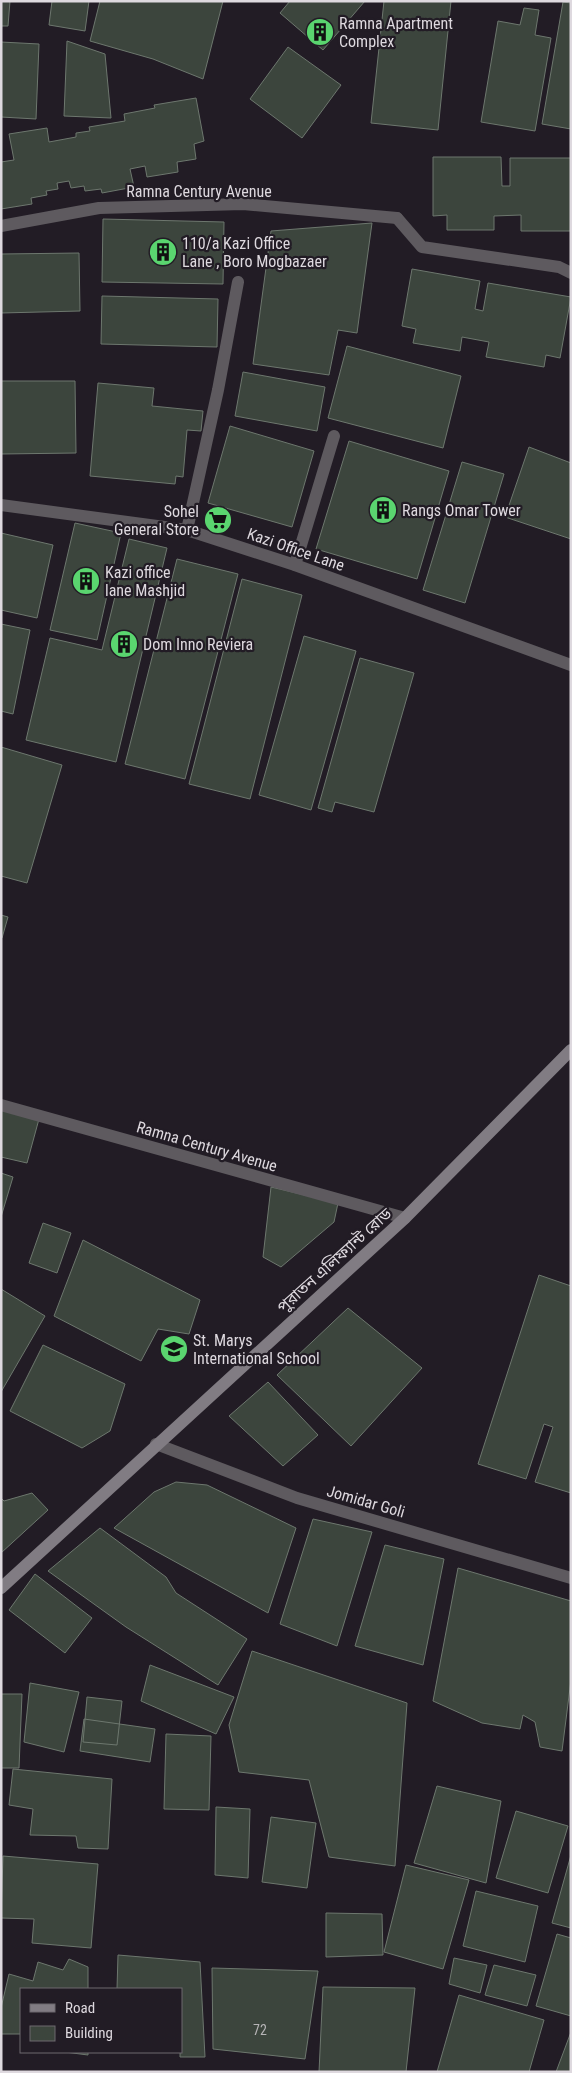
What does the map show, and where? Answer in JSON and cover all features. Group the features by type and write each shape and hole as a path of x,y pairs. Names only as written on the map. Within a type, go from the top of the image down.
{"street":[{"name":"Ramna Century Avenue","path":"1,226 99,208 243,204 397,218 422,247 559,267 571,273"},
{"path":"187,530 218,390 238,282"},
{"path":"295,565 334,436"},
{"name":"Kazi Office Lane","path":"1,505 187,530 295,565 571,664"},
{"name":"পুরাতন এলিফ্যান্ট রোড","path":"1,1588 156,1444 405,1218 571,1050"},
{"name":"Ramna Century Avenue","path":"1,1105 405,1218"},
{"name":"Jomidar Goli","path":"156,1444 297,1498 571,1578"}],"building":[{"path":"1,1 10,1 8,26 1,26"},
{"path":"52,1 89,1 85,31 49,25"},
{"path":"100,1 223,1 203,79 153,59 90,41"},
{"name":"Ramna Apartment Complex","path":"290,1 365,1 323,50 280,13"},
{"path":"384,1 451,1 438,130 371,123"},
{"path":"563,2 571,3 571,129 542,124"},
{"path":"524,8 539,10 535,35 551,38 535,131 481,122 498,21 520,25"},
{"path":"67,41 105,54 111,118 64,116"},
{"path":"1,42 39,44 36,119 1,117"},
{"path":"288,47 341,85 302,138 250,99"},
{"path":"196,98 204,141 194,144 196,159 177,162 178,172 147,177 145,166 130,169 134,187 102,193 101,189 85,191 84,186 71,188 69,181 57,183 58,189 46,191 47,195 31,198 32,204 1,209 1,162 14,160 9,134 47,128 49,142 76,137 76,133 90,131 89,127 125,121 124,114 155,108 154,105"},
{"path":"433,157 501,157 502,186 510,186 510,158 571,158 571,231 521,231 521,215 494,216 494,230 447,230 447,215 433,216"},
{"name":"110/a Kazi Office Lane , Boro Mogbazaer","path":"103,219 224,222 223,284 102,282"},
{"path":"372,223 357,333 338,330 329,375 253,364 271,231"},
{"path":"79,253 80,311 1,313 1,254"},
{"path":"412,269 480,281 475,309 483,311 488,283 571,297 560,358 546,355 544,367 486,357 489,342 462,337 460,351 413,343 416,329 402,326"},
{"path":"102,296 218,299 217,347 101,344"},
{"path":"347,346 461,376 443,448 328,418"},
{"path":"243,372 325,387 317,431 235,416"},
{"path":"1,381 75,381 76,453 1,454"},
{"path":"98,383 154,388 152,406 203,411 201,431 187,430 183,477 176,476 175,484 90,476"},
{"path":"230,426 314,451 292,527 208,503"},
{"name":"Rangs Omar Tower","path":"349,441 449,471 417,579 316,549"},
{"path":"529,447 571,463 571,539 505,517"},
{"path":"462,462 504,474 465,603 423,590"},
{"name":"Kazi office lane Mashjid","path":"75,523 121,533 97,640 50,630"},
{"path":"1,533 53,545 37,618 1,610"},
{"name":"Dom Inno Reviera","path":"129,539 167,548 116,762 26,740 50,638 102,650"},
{"path":"177,559 238,574 185,779 125,764"},
{"path":"242,579 302,595 250,799 189,784"},
{"path":"1,624 30,630 13,714 1,711"},
{"path":"304,636 356,651 311,810 259,795"},
{"path":"360,658 414,673 374,812 335,802 332,812 318,808"},
{"path":"1,747 62,765 27,883 1,876"},
{"path":"1,915 8,917 2,938 1,938"},
{"path":"1,1109 39,1119 27,1163 1,1157"},
{"path":"1,1173 13,1177 1,1217"},
{"path":"271,1187 338,1203 334,1222 281,1267 263,1257"},
{"path":"43,1223 71,1233 57,1273 29,1263"},
{"path":"83,1240 200,1300 189,1334 158,1329 141,1361 54,1316"},
{"path":"539,1275 571,1286 571,1493 535,1482 553,1427 544,1424 526,1479 478,1464"},
{"path":"1,1289 45,1316 1,1392"},
{"path":"348,1308 422,1368 351,1446 277,1375"},
{"path":"43,1345 125,1384 110,1431 82,1448 10,1411"},
{"path":"268,1382 318,1435 283,1466 229,1416"},
{"path":"176,1482 207,1485 296,1528 268,1613 114,1528 154,1492"},
{"path":"32,1493 48,1510 1,1553 1,1498 4,1501"},
{"path":"313,1519 372,1532 337,1646 280,1624"},
{"path":"100,1528 166,1577 176,1593 247,1639 218,1685 126,1627 48,1571"},
{"path":"385,1545 444,1559 423,1665 355,1646"},
{"path":"458,1568 571,1601 571,1680 562,1751 540,1747 535,1722 523,1715 520,1729 482,1723 433,1701"},
{"path":"35,1574 92,1618 65,1653 9,1610"},
{"path":"252,1651 407,1703 395,1866 329,1857 309,1780 239,1772 229,1725"},
{"path":"150,1665 234,1697 216,1734 141,1701"},
{"path":"30,1683 79,1692 64,1752 24,1742"},
{"path":"1,1694 22,1694 19,1768 1,1768"},
{"path":"87,1697 122,1701 117,1745 83,1742"},
{"path":"84,1719 155,1729 150,1762 80,1751"},
{"path":"166,1734 211,1736 209,1810 164,1809"},
{"path":"13,1769 112,1779 108,1849 78,1848 76,1836 30,1835 33,1809 9,1805"},
{"path":"437,1786 501,1801 486,1883 414,1863"},
{"path":"216,1807 250,1809 248,1878 215,1875"},
{"path":"516,1811 568,1826 548,1893 496,1878"},
{"path":"271,1817 316,1823 307,1888 262,1882"},
{"path":"571,1855 571,1928 552,1923"},
{"path":"3,1856 98,1864 91,1948 32,1943 34,1919 1,1918"},
{"path":"406,1865 469,1880 443,1969 384,1952"},
{"path":"476,1891 538,1906 525,1962 463,1946"},
{"path":"326,1913 382,1914 383,1955 326,1957"},
{"path":"557,1934 571,1938 571,2016 536,2006"},
{"path":"118,1955 200,1962 205,2057 180,2057 180,2053 182,2053 182,1988 117,1988"},
{"path":"454,1958 487,1965 480,1993 449,1984"},
{"path":"69,1959 88,1967 88,1988 20,1988 20,2034 1,2034 1,2008 9,1974 33,1981 38,1962 63,1970"},
{"path":"494,1965 536,1975 527,2006 485,1995"},
{"path":"212,1968 318,1971 305,2059 213,2049"},
{"path":"323,1987 415,1988 406,2072 319,2072"},
{"path":"459,1995 544,2020 529,2072 437,2072"},
{"path":"571,2032 571,2072 556,2072"}],"place":[{"name":"Ramna Apartment Complex","path":"320,32"},
{"name":"110/a Kazi Office Lane , Boro Mogbazaer","path":"163,252"},
{"name":"Rangs Omar Tower","path":"383,510"},
{"name":"Sohel General Store","path":"218,520"},
{"name":"Kazi office lane Mashjid","path":"86,581"},
{"name":"Dom Inno Reviera","path":"124,644"},
{"name":"St. Marys International School","path":"174,1349"}]}
